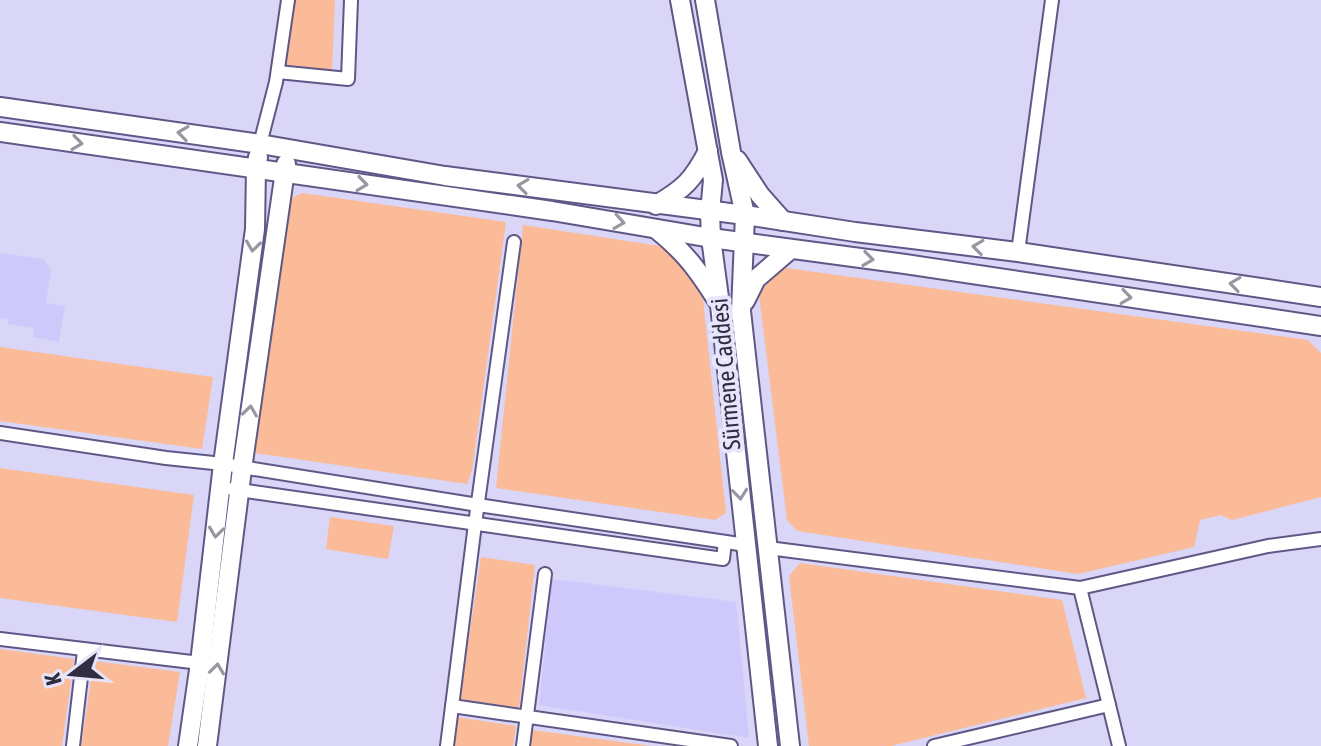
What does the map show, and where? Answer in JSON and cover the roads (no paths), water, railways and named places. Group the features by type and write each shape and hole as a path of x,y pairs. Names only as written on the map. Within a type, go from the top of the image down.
{"main road":[{"name":"Sürmene Caddesi","path":"680,0 713,180 711,238 768,746"},
{"name":"Sürmene Caddesi","path":"705,0 745,215 741,311 790,746"},
{"path":"0,107 260,144 445,176 1318,295"},
{"path":"0,132 1312,325 1321,343"},
{"path":"188,746 255,229 256,168 260,144"},
{"path":"207,746 242,469 288,149"},
{"path":"656,205 679,192 698,170 708,151"},
{"path":"731,152 760,195 783,221"},
{"path":"654,227 694,264 720,305"},
{"path":"741,311 756,279 791,249"}],"street":[{"path":"260,144 278,72 288,0"},
{"path":"278,72 348,79 351,0"},
{"path":"1018,252 1052,0"},
{"path":"447,746 514,242"},
{"path":"0,433 223,464 746,545"},
{"path":"221,487 723,559 725,542"},
{"path":"768,548 1080,588 1268,546 1321,539"},
{"path":"523,746 545,574"},
{"path":"1080,588 1119,746"},
{"path":"0,639 200,663"},
{"path":"73,746 84,651"},
{"path":"934,746 1109,705"},
{"path":"452,706 669,742 731,746"}]}
